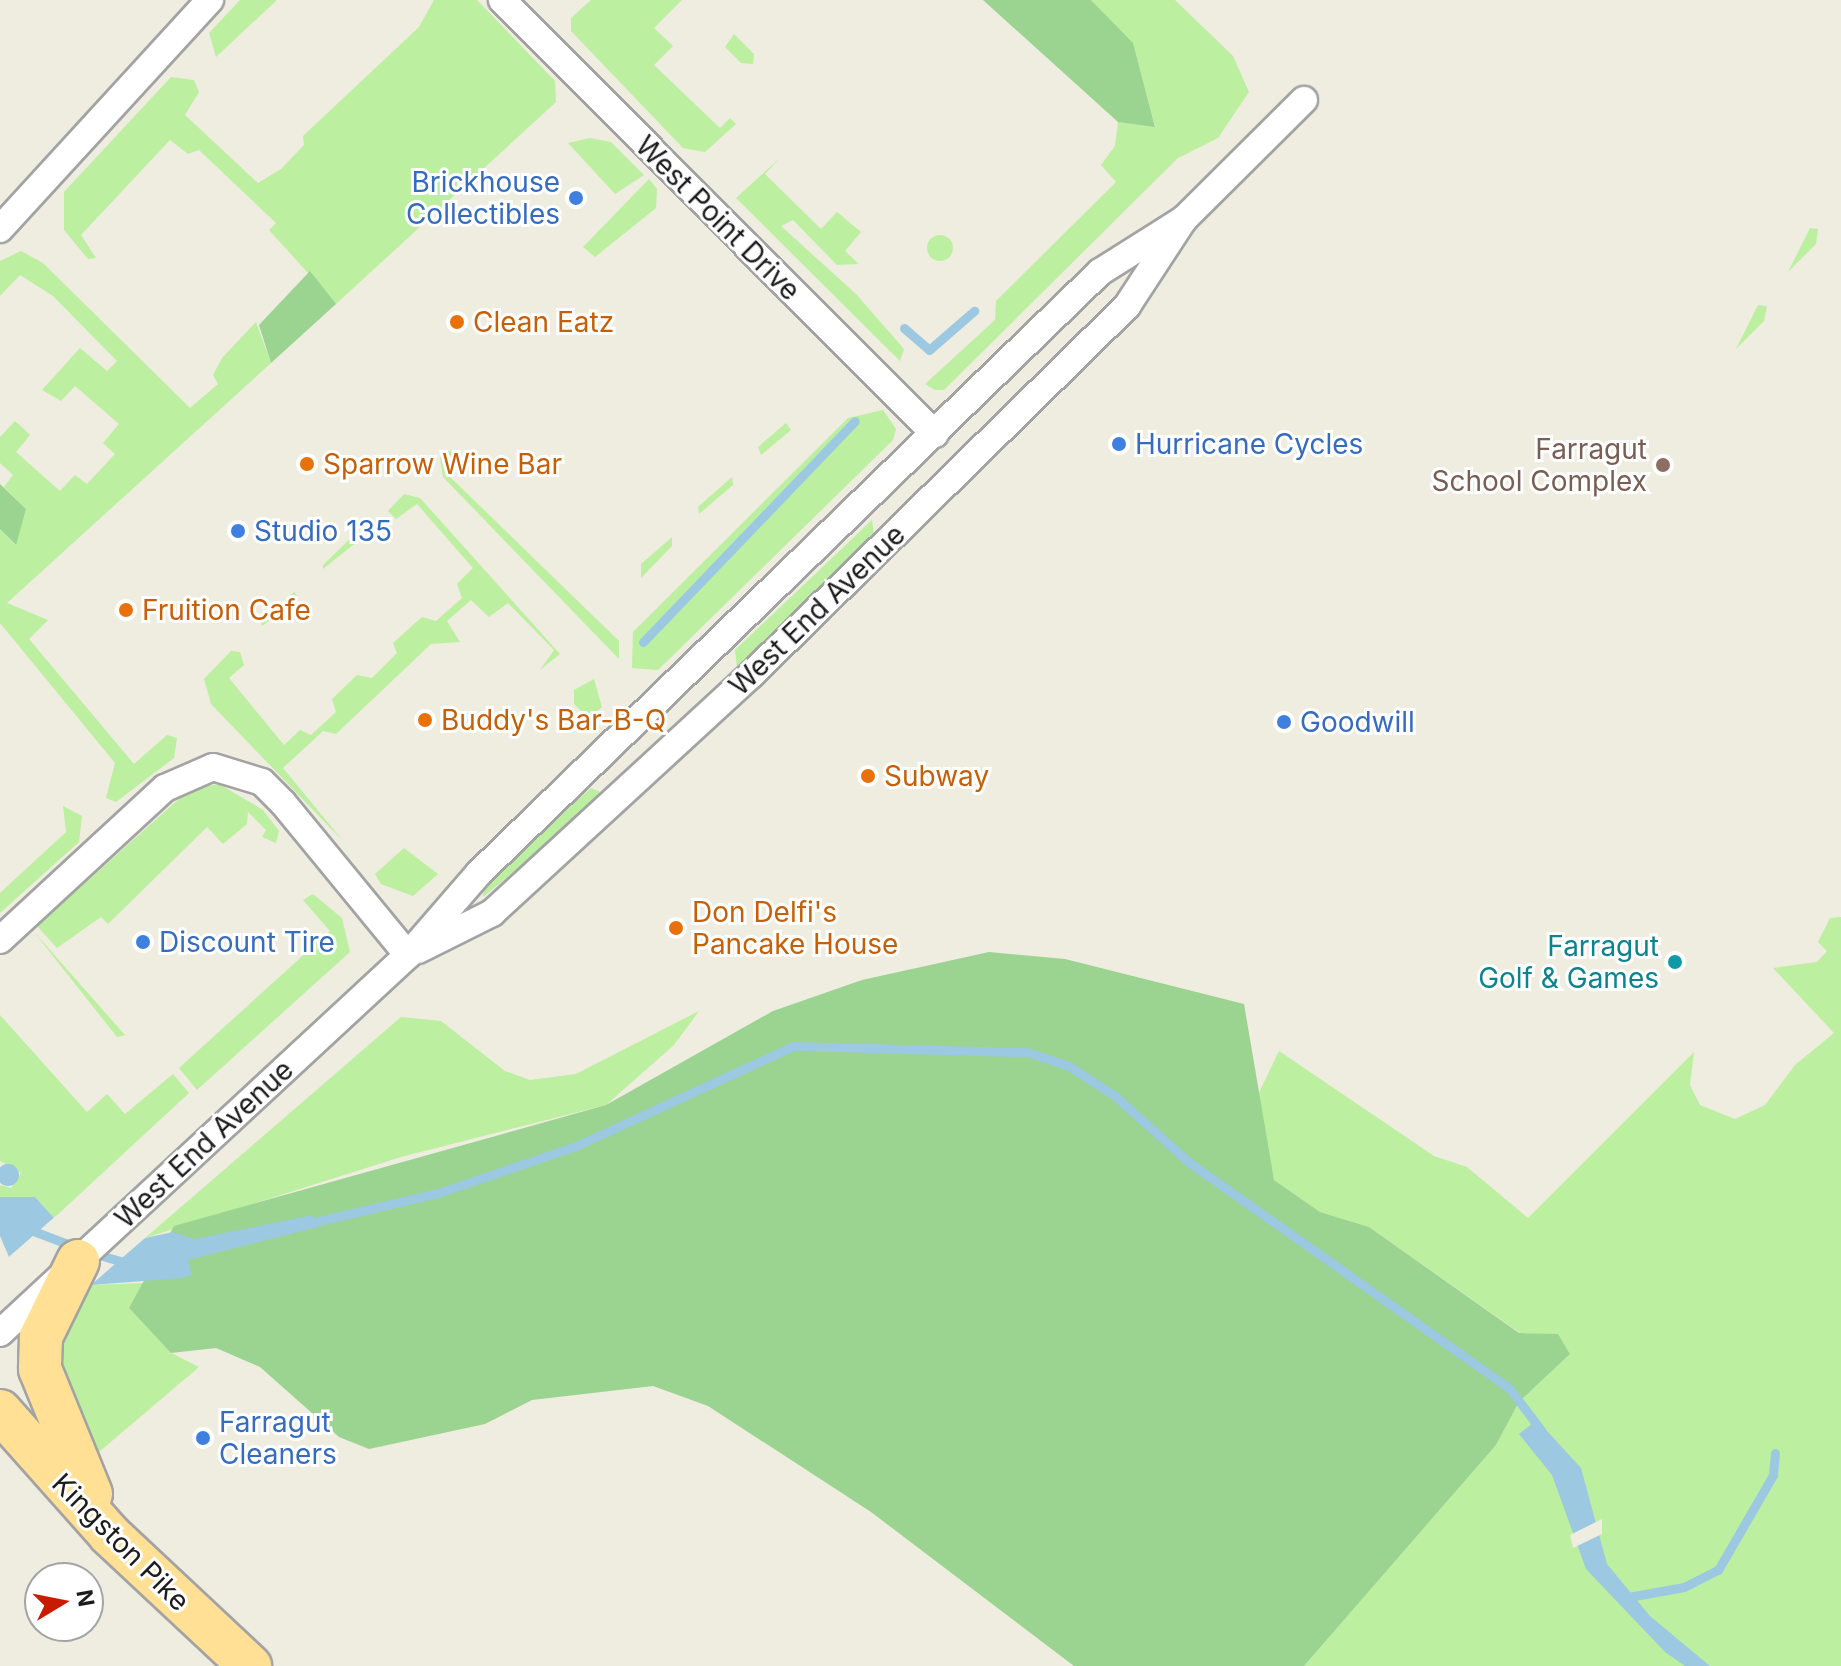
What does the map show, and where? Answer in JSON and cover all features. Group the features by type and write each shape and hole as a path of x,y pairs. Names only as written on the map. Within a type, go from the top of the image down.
{"main road":[{"path":"73,1268 41,1337 40,1369 56,1423 110,1535"},
{"name":"Kingston Pike","path":"0,1411 110,1535 250,1666"}],"street":[{"path":"0,229 210,0"},
{"name":"West Point Drive","path":"502,0 935,434"},
{"name":"West End Avenue","path":"408,955 492,913 751,675 1127,306 1184,219 1304,100"},
{"name":"West End Avenue","path":"0,1333 408,955 479,873 1100,272 1184,219"},
{"path":"0,940 165,788 213,767 262,782 408,955"}],"green space":[{"path":"240,0 277,0 216,57 209,33"},
{"path":"434,0 477,0 555,81 556,102 336,304 269,230 276,223 199,150 188,154 170,140 81,235 96,258 88,259 64,230 64,192 171,77 194,80 199,92 185,115 258,183 281,169 304,145 303,136 419,27"},
{"path":"591,0 682,0 654,28 673,46 654,65 720,128 730,118 736,124 705,152 683,148 571,31 571,18"},
{"path":"983,0 1091,0 1133,43 1155,127 1118,122"},
{"path":"1091,0 1175,0 1233,56 1249,92 1218,138 1178,158 944,390 935,390 925,384 995,320 996,301 1116,182 1101,165 1115,146 1118,122 1155,126 1133,44"},
{"path":"734,34 754,54 753,64 741,63 725,47"},
{"path":"590,138 611,142 644,175 615,194 568,143"},
{"path":"780,158 765,174 821,229 837,212 861,232 845,251 859,264 837,265 793,220 781,226 856,294 904,349 900,361 736,198"},
{"path":"649,179 657,189 656,208 595,257 583,247"},
{"path":"1810,228 1818,229 1816,244 1788,272"},
{"path":"940,235 949,239 953,248 949,257 940,261 931,257 927,248 931,239"},
{"path":"21,251 43,263 190,408 218,384 213,375 222,358 256,322 271,363 7,603 48,620 29,639 134,764 167,735 177,738 174,758 116,802 106,798 115,763 0,623 0,529 15,545 26,509 4,487 13,475 0,463 0,437 15,421 24,429 30,435 16,452 60,491 75,475 87,484 115,454 103,443 119,424 75,386 61,401 42,390 80,348 107,371 117,361 53,296 20,275 0,296 0,261"},
{"path":"310,271 336,304 271,363 259,325"},
{"path":"1758,305 1767,306 1764,321 1736,349"},
{"path":"883,410 896,429 893,440 658,670 632,668 633,632 848,418"},
{"path":"786,423 791,430 761,455 758,447"},
{"path":"447,450 459,454 446,473 619,641 619,659 443,477 440,458"},
{"path":"732,477 733,485 699,514 698,507"},
{"path":"0,484 26,509 16,545 0,529"},
{"path":"404,494 420,498 560,654 540,670 554,650 508,603 489,617 471,600 447,621 460,642 431,644 336,734 323,731 283,768 343,841 211,704 204,679 231,651 240,652 244,665 229,678 284,745 300,730 311,735 336,712 332,699 357,675 372,678 397,653 393,643 422,617 436,621 462,598 457,584 473,568 417,504 396,519 388,511"},
{"path":"872,520 874,534 737,667 735,650"},
{"path":"353,536 358,541 323,569 323,565"},
{"path":"672,537 672,546 641,578 641,564"},
{"path":"294,592 298,597 262,626 261,623"},
{"path":"594,679 602,707 589,719 574,704 574,690"},
{"path":"219,784 263,810 279,831 276,843 262,837 266,830 248,812 247,824 223,844 207,827 108,924 101,917 57,948 37,926 190,789"},
{"path":"591,788 600,792 599,802 483,897 484,883"},
{"path":"63,806 82,816 79,842 0,913 0,893 66,832"},
{"path":"404,848 438,874 413,896 381,884 375,874"},
{"path":"313,894 342,918 350,952 197,1090 179,1068 330,931 303,900"},
{"path":"1841,917 1841,1666 1304,1666 1496,1445 1519,1402 1570,1354 1558,1335 1520,1333 1369,1227 1320,1212 1274,1180 1256,1099 1279,1051 1434,1156 1467,1167 1528,1218 1694,1052 1690,1085 1700,1105 1735,1119 1765,1105 1795,1065 1834,1033 1773,968 1817,962 1827,951 1818,942 1830,918"},
{"path":"34,932 125,1035 117,1037"},
{"path":"989,952 1065,959 1244,1004 1274,1180 1320,1212 1369,1227 1519,1333 1558,1334 1570,1354 1519,1402 1496,1445 1304,1666 1074,1666 871,1512 708,1406 653,1386 532,1400 485,1424 369,1449 339,1437 260,1367 216,1348 171,1353 129,1308 174,1226 606,1105 773,1011 862,980"},
{"path":"699,1011 674,1045 606,1105 401,1157 145,1238 401,1017 441,1021 505,1071 530,1080 576,1074"},
{"path":"0,1015 87,1112 107,1094 125,1114 173,1074 189,1093 54,1218 35,1197 0,1197 0,1185 11,1188 21,1173 0,1161"},
{"path":"144,1283 129,1308 171,1353 199,1367 99,1452 80,1426 55,1352 69,1310 91,1285"}],"water":[{"path":"8,1164 19,1175 8,1186 -3,1175"},
{"path":"0,1197 35,1197 54,1218 9,1257 0,1236"},
{"path":"313,1215 318,1227 188,1260 192,1275 183,1278 91,1285 145,1238 173,1232 195,1239"},
{"path":"1537,1420 1581,1468 1607,1564 1650,1616 1710,1666 1685,1666 1665,1652 1586,1569 1552,1475 1519,1434"}],"pier":[{"path":"57,1215 57,1221 6,1260 9,1257"},
{"path":"141,1237 145,1238 87,1284 88,1282"},
{"path":"1602,1519 1602,1534 1573,1548 1570,1535"}],"waterway":[{"path":"904,328 929,350 974,311"},
{"path":"643,642 855,421"},
{"path":"306,1224 438,1193 576,1146 793,1046 1027,1052 1069,1066 1115,1096 1190,1163 1509,1388 1541,1430"},
{"path":"28,1229 78,1248"},
{"path":"92,1253 128,1263"},
{"path":"1623,1598 1684,1587 1718,1570 1773,1475 1775,1453"}],"place":[{"name":"Brickhouse Collectibles","path":"576,198"},
{"name":"Clean Eatz","path":"457,322"},
{"name":"Hurricane Cycles","path":"1119,444"},
{"name":"Sparrow Wine Bar","path":"307,464"},
{"name":"Farragut School Complex","path":"1663,465"},
{"name":"Studio 135","path":"238,531"},
{"name":"Fruition Cafe","path":"126,610"},
{"name":"Buddy's Bar-B-Q","path":"425,720"},
{"name":"Goodwill","path":"1284,722"},
{"name":"Subway","path":"868,776"},
{"name":"Don Delfi's Pancake House","path":"676,928"},
{"name":"Discount Tire","path":"143,942"},
{"name":"Farragut Golf & Games","path":"1675,962"},
{"name":"Farragut Cleaners","path":"203,1438"}]}
